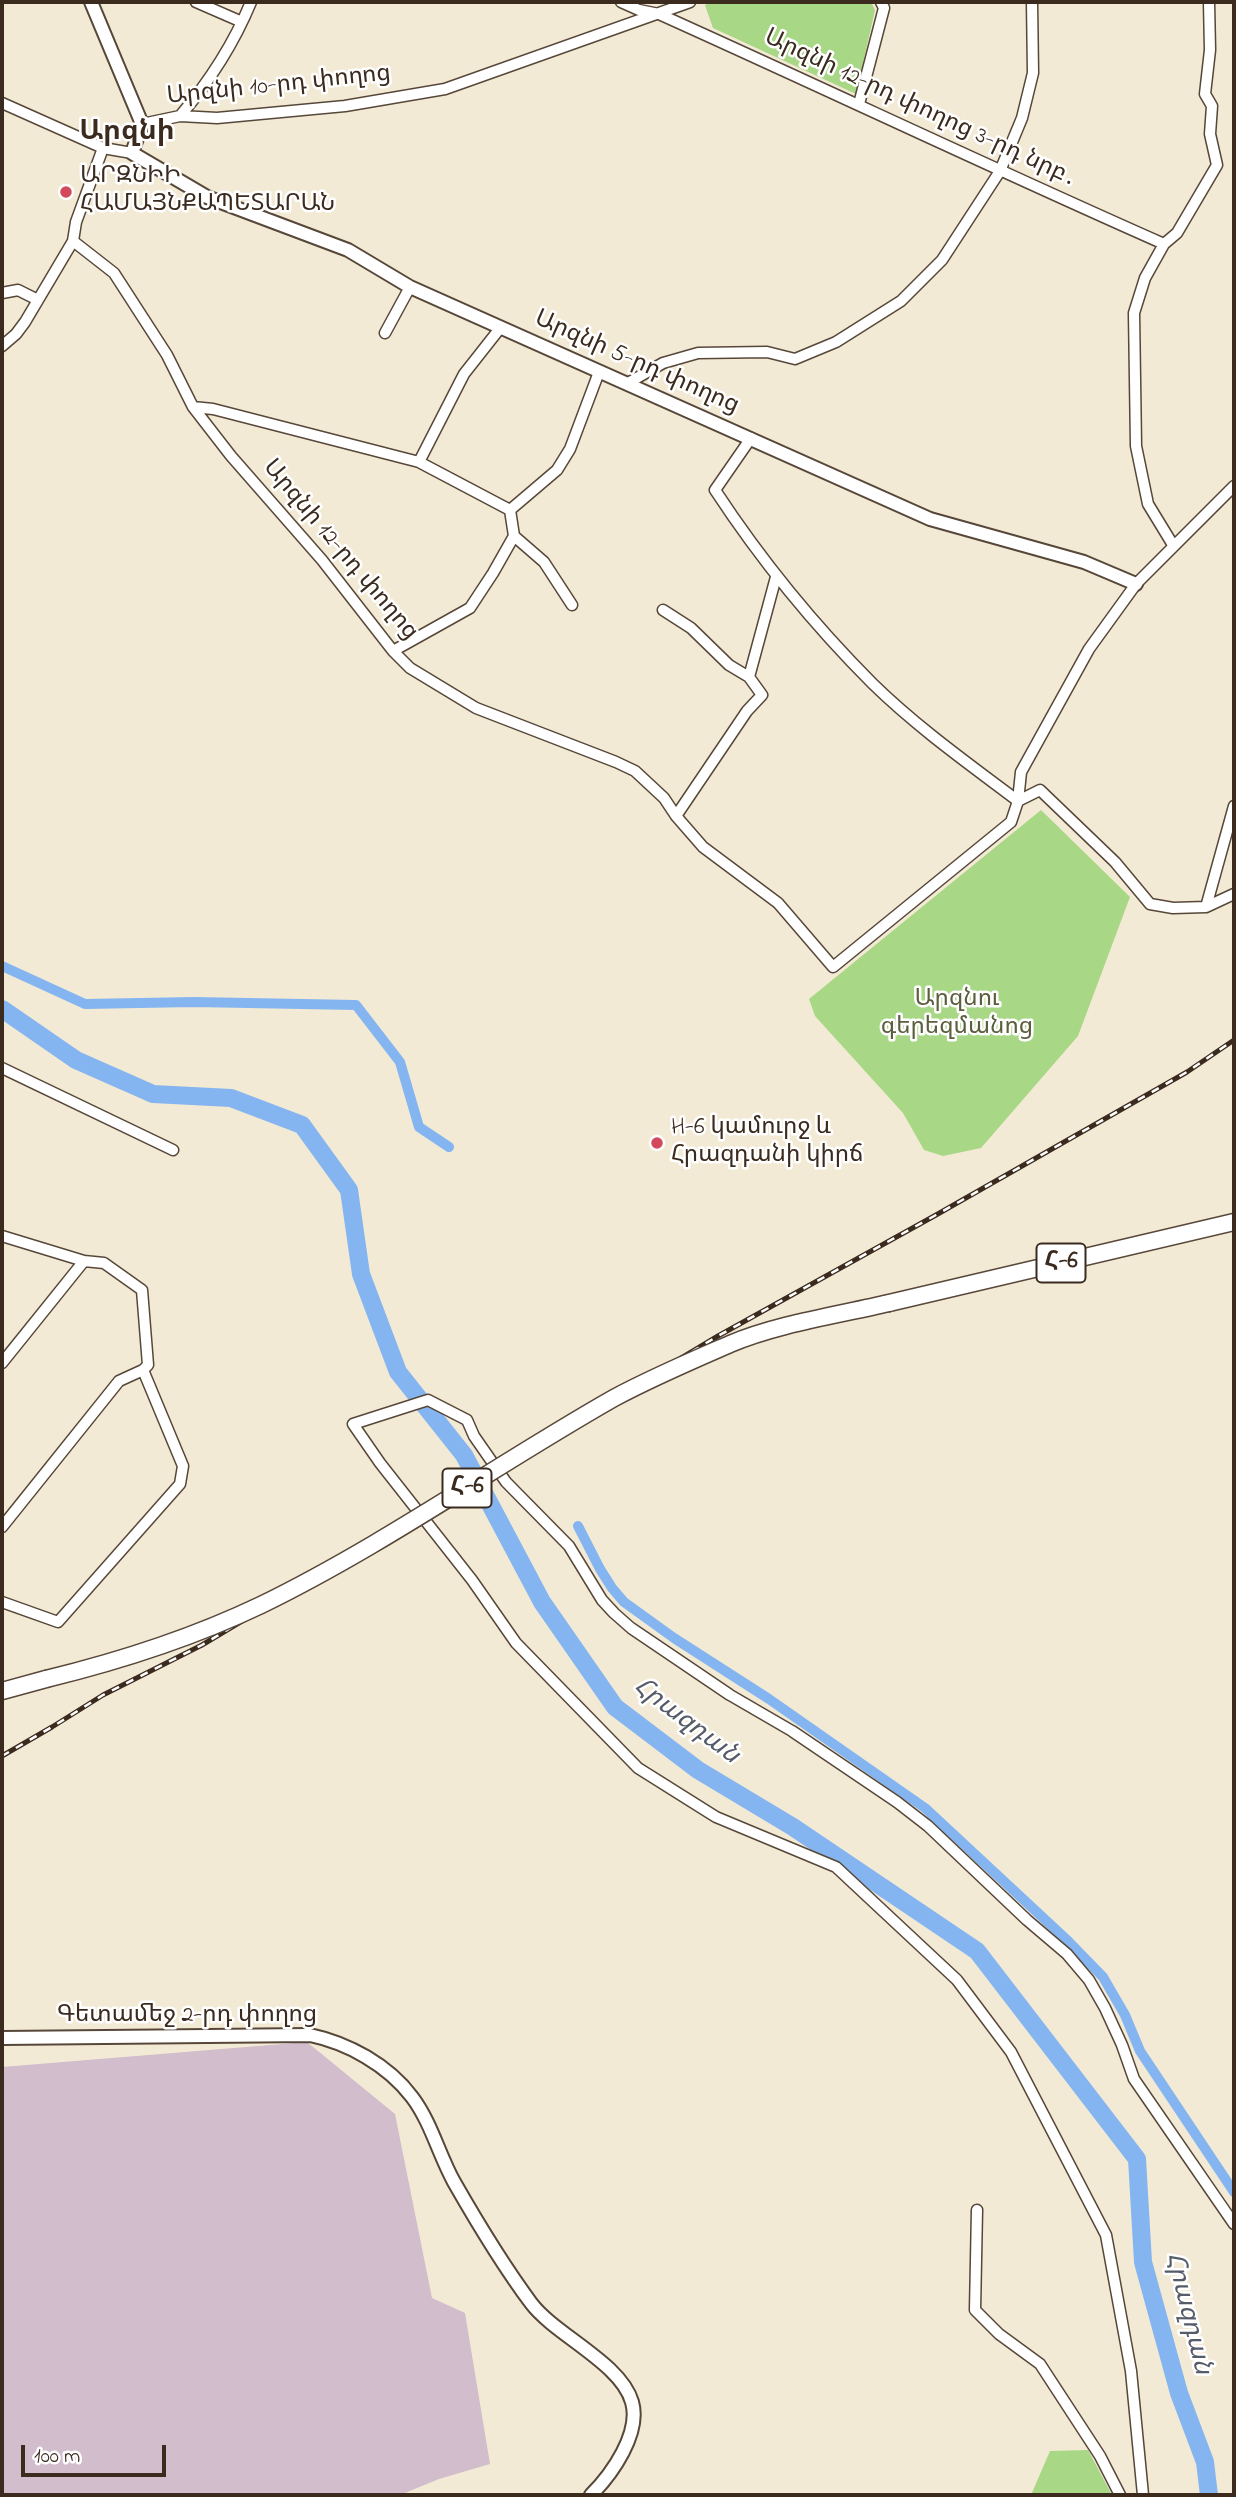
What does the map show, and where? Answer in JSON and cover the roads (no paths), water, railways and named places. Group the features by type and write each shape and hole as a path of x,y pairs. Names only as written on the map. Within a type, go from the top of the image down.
{"main road":[{"name":"Հ-6","path":"2,1691 108,1664 184,1639 261,1605 342,1561 616,1397 733,1343 770,1331 1234,1222"}],"street":[{"path":"91,2 142,124 132,153"},
{"path":"196,2 243,22"},
{"path":"180,116 203,89 243,22 251,2"},
{"name":"Արզնի 12-րդ փողոց 3-րդ նրբ․","path":"621,2 639,10 659,14 1164,244"},
{"name":"Արզնի 10-րդ փողոց","path":"142,124 180,116 217,118 345,106 445,89 690,2"},
{"path":"859,104 884,8 881,2"},
{"path":"628,383 663,363 698,353 768,352 795,359 836,342 901,301 942,260 1000,171 1022,118 1032,73 1032,2"},
{"path":"1173,545 1148,504 1136,446 1134,313 1145,278 1164,244 1177,233 1217,165 1210,134 1212,106 1205,94 1210,50 1209,2"},
{"name":"Արզնի 5-րդ փողոց","path":"2,103 103,148 132,153 207,197 348,250 410,286 930,519 1084,562 1136,584"},
{"path":"2,346 16,334 73,240 76,222 103,148"},
{"name":"Արզնի 12-րդ փողոց","path":"73,240 114,273 167,355 193,407 322,560 393,651 410,668 476,708 635,771 664,798 703,847 778,904 833,967 1011,822 1018,801"},
{"path":"385,333 410,286"},
{"path":"2,293 18,290 38,300"},
{"path":"419,462 464,374 501,327"},
{"path":"510,510 557,470 570,449 599,372"},
{"path":"193,407 213,409 419,462 510,510"},
{"path":"751,438 715,491 776,577 874,685 940,741 1018,801"},
{"path":"1018,801 1021,772 1089,649 1136,584 1234,486"},
{"path":"393,651 470,608 514,536 510,510"},
{"path":"514,536 544,562 572,605"},
{"path":"749,677 776,577"},
{"path":"663,610 691,628 729,665 749,677 762,695 747,711 676,816"},
{"path":"1018,801 1040,790 1115,862 1150,904 1173,908 1206,907 1234,894"},
{"path":"1206,907 1234,806"},
{"path":"2,1068 173,1150"},
{"path":"2,1236 83,1261 104,1263 142,1290 148,1365 119,1381 2,1527"},
{"path":"2,1363 83,1261"},
{"path":"2,1601 58,1622 180,1484 183,1466 143,1370"},
{"path":"1143,2495 1131,2371 1106,2235 1012,2052 957,1980 836,1867 716,1817 638,1768 516,1643 472,1580 380,1463 353,1424 428,1400 467,1420 474,1436 506,1482 569,1546 602,1600 631,1628 730,1695 792,1731 928,1826 1067,1954 1088,1980 1122,2045 1134,2079 1234,2224"},
{"name":"Գետամեջ 2-րդ փողոց","path":"2,2038 310,2035 333,2040 360,2053 385,2070 412,2097 446,2168 481,2229 534,2306 611,2371 631,2398 633,2426 620,2457 591,2495"},
{"path":"977,2210 975,2310 999,2334 1040,2364 1100,2456 1119,2495"}],"waterway":[{"path":"2,966 85,1004 194,1002 356,1005 400,1062 419,1127 449,1147"},
{"name":"Հրազդան","path":"2,1009 76,1060 153,1094 231,1098 302,1125 349,1190 361,1274 398,1372 464,1455 542,1602 615,1707 698,1770 793,1827 977,1951 1137,2159 1143,2262 1179,2393 1205,2462 1209,2495"},
{"path":"578,1526 600,1569 624,1602 925,1808 1068,1941 1103,1977 1125,2015 1140,2051 1234,2192"}],"railway":[{"path":"2,1756 103,1695 202,1645 718,1336 1187,1072 1234,1040"}],"place":[{"name":"ԱՐԶՆԻԻ ՀԱՄԱՅՆՔԱՊԵՏԱՐԱՆ","path":"66,192"},
{"name":"H-6 կամուրջ և Հրազդանի կիրճ","path":"657,1143"}],"district":[{"name":"Արզնի","path":"127,134"}],"park label":[{"name":"Արզնու գերեզմանոց","path":"957,1015"}]}
